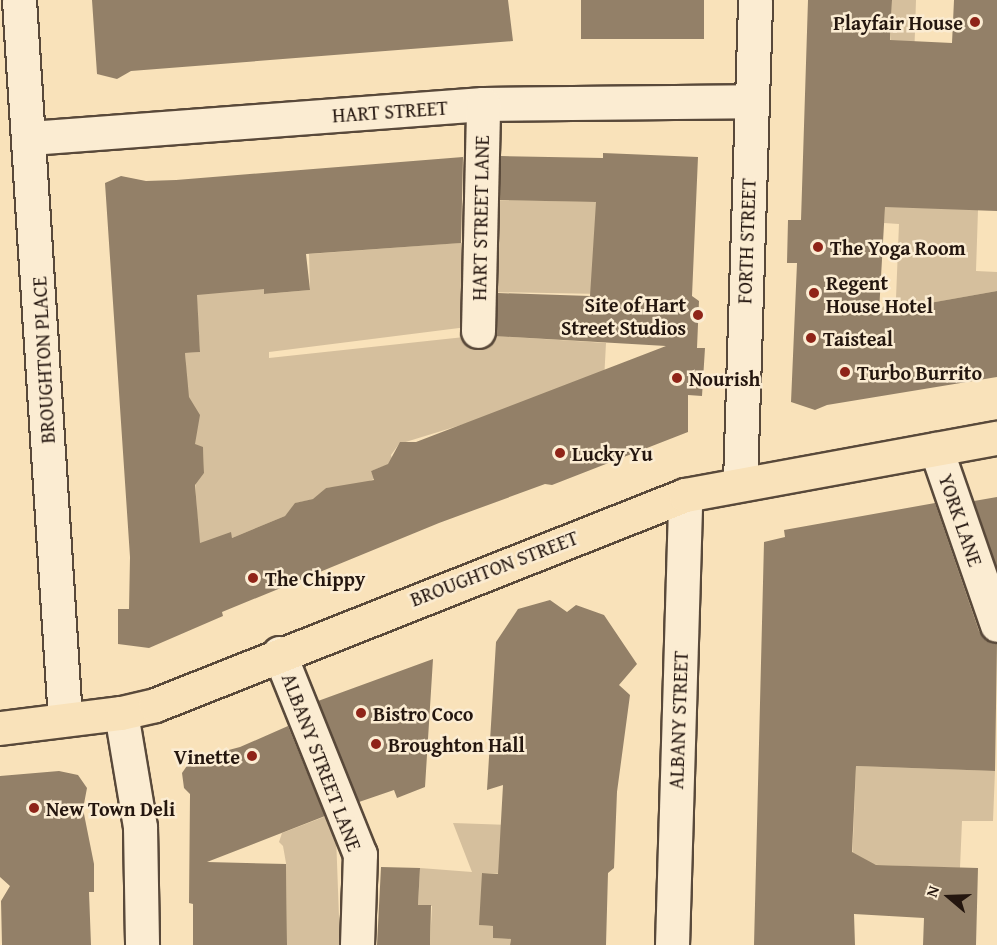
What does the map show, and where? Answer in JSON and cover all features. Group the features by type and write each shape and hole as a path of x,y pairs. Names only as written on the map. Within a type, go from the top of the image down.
{"main road":[{"name":"BROUGHTON STREET","path":"0,728 122,713 155,705 279,653 685,495 740,482 997,438"}],"street":[{"name":"BROUGHTON PLACE","path":"19,0 30,138 65,720"},
{"name":"FORTH STREET","path":"740,482 750,101 755,0"},
{"name":"HART STREET","path":"30,138 483,104 750,101"},
{"name":"HART STREET LANE","path":"477,331 483,104"},
{"name":"YORK LANE","path":"936,449 997,625"},
{"name":"ALBANY STREET","path":"672,945 685,495"},
{"name":"ALBANY STREET LANE","path":"279,653 360,854 357,945"},
{"path":"122,713 140,827 142,945"}],"shaded area":[{"path":"892,0 916,0 913,91 888,102"},
{"path":"886,162 978,210 976,271 997,272 997,291 874,313 896,298 899,224 884,223"},
{"path":"488,200 603,202 601,294 486,292"},
{"path":"473,242 475,326 269,352 269,358 483,335 606,343 604,381 399,444 391,455 395,470 384,466 371,471 374,479 363,484 326,488 314,499 296,503 285,516 232,538 230,533 188,554 198,533 195,477 204,473 203,448 191,446 185,353 200,352 195,276 264,289 265,294 310,290 309,254"},
{"path":"856,766 995,771 993,821 962,821 960,868 852,864"},
{"path":"329,815 336,835 340,945 287,945 286,863 283,846 279,842 282,833"},
{"path":"453,823 512,825 512,874 483,873 480,925 493,926 493,938 511,939 510,945 430,945 432,906 418,905 420,868 472,872"}],"building":[{"path":"92,0 508,0 513,41 131,71 117,79 97,74"},
{"path":"581,0 704,0 704,39 581,39"},
{"path":"808,0 892,0 890,40 952,43 954,0 997,0 997,211 885,207 879,312 997,291 997,377 827,405 815,410 791,402 797,263 787,263 788,220 801,220"},
{"path":"603,153 698,157 692,296 699,301 697,348 705,348 702,396 688,395 688,432 552,485 545,484 439,523 222,612 223,616 149,648 118,644 118,609 129,609 130,557 105,183 121,176 146,181 176,180 463,157 461,243 306,254 310,290 264,294 264,289 197,295 200,352 185,353 189,397 200,415 195,444 203,447 204,473 195,485 200,543 231,532 232,538 285,516 295,503 313,499 326,488 374,480 371,471 388,464 400,442 416,442 666,346 495,336 498,293 590,296 596,202 500,200 501,156 603,158"},
{"path":"997,497 997,568 974,501"},
{"path":"935,503 979,631 985,639 997,643 995,771 856,766 852,852 876,865 978,868 976,945 923,945 924,918 854,914 855,945 754,945 764,542 785,537 784,530"},
{"path":"550,600 567,612 576,605 604,615 637,664 619,685 630,695 617,792 614,868 608,873 606,945 510,945 511,939 493,938 493,926 479,925 482,873 498,874 503,785 487,790 496,642 518,609"},
{"name":"Broughton Hall","path":"433,659 425,787 397,798 394,790 359,802 318,701"},
{"path":"288,726 325,816 207,862 286,864 287,945 193,945 193,904 189,903 190,794 184,788 182,773 191,760 240,747"},
{"path":"59,771 78,775 87,788 83,809 94,864 94,892 89,892 91,945 2,945 1,901 10,886 0,877 0,776"},
{"path":"381,867 420,868 418,905 431,905 430,945 377,945"}],"place":[{"name":"Playfair House","path":"975,22"},
{"name":"The Yoga Room","path":"818,247"},
{"name":"Regent House Hotel","path":"814,293"},
{"name":"Site of Hart Street Studios","path":"698,315"},
{"name":"Taisteal","path":"811,338"},
{"name":"Turbo Burrito","path":"845,372"},
{"name":"Nourish","path":"677,378"},
{"name":"Lucky Yu","path":"560,453"},
{"name":"The Chippy","path":"253,578"},
{"name":"Bistro Coco","path":"361,713"},
{"name":"Broughton Hall","path":"376,744"},
{"name":"Vinette","path":"252,756"},
{"name":"New Town Deli","path":"34,808"}]}
